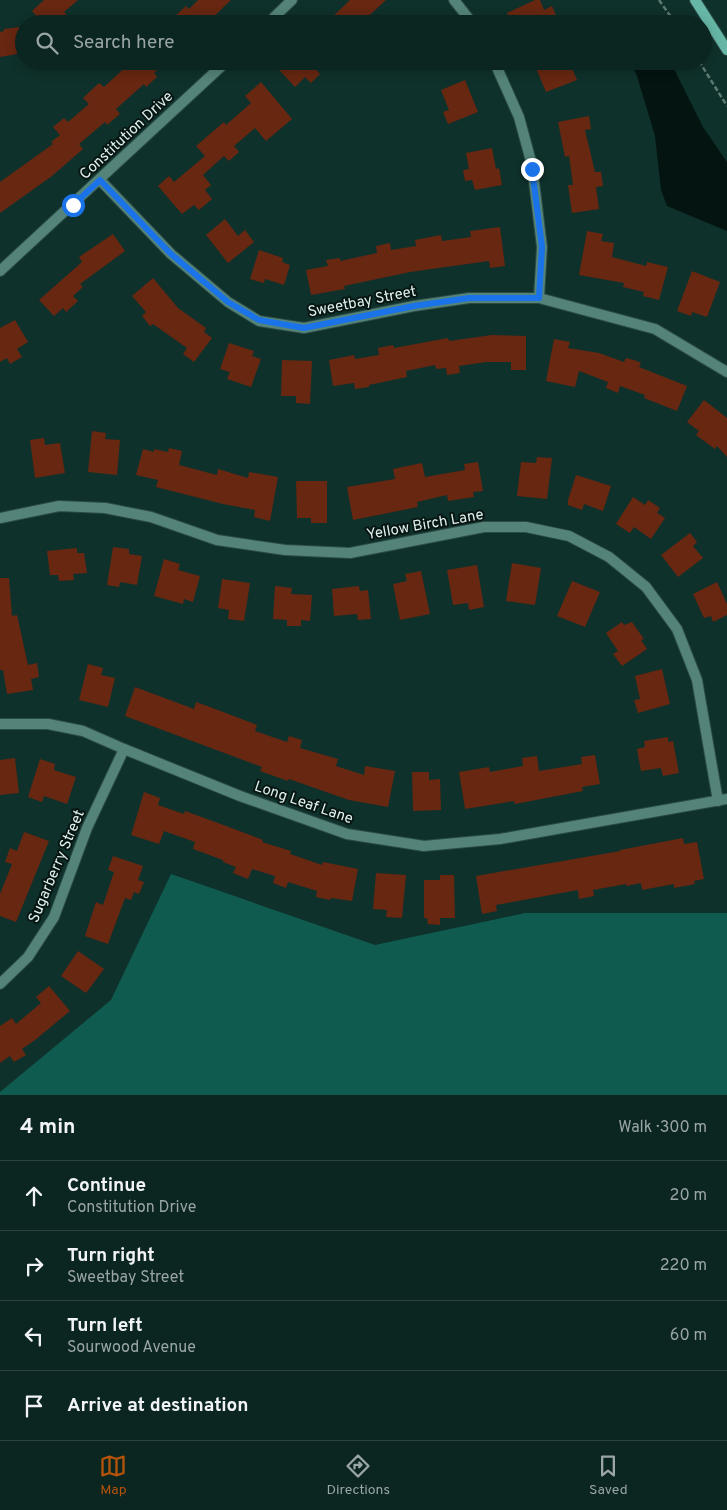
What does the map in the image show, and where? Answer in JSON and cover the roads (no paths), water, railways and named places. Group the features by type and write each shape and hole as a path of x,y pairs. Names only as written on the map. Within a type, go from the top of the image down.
{"main road":[{"path":"695,0 705,15"},
{"path":"712,27 727,50"}],"street":[{"path":"276,15 292,0"},
{"path":"454,0 466,15"},
{"name":"Constitution Drive","path":"0,271 217,70"},
{"path":"498,70 519,116 532,165 542,247 539,298"},
{"name":"Sweetbay Street","path":"100,180 175,258 228,302 259,320 304,328 414,306 469,298 539,298 655,329 727,372"},
{"name":"Yellow Birch Lane","path":"0,518 59,506 105,508 151,517 217,540 285,550 350,553 484,527 526,527 569,536 609,557 646,587 677,629 698,680 722,800"},
{"name":"Long Leaf Lane","path":"0,724 48,724 83,731 240,796 347,834 424,846 500,839 722,800"},
{"name":"Sugarberry Street","path":"0,984 28,957 54,917 87,828 124,749"}]}
